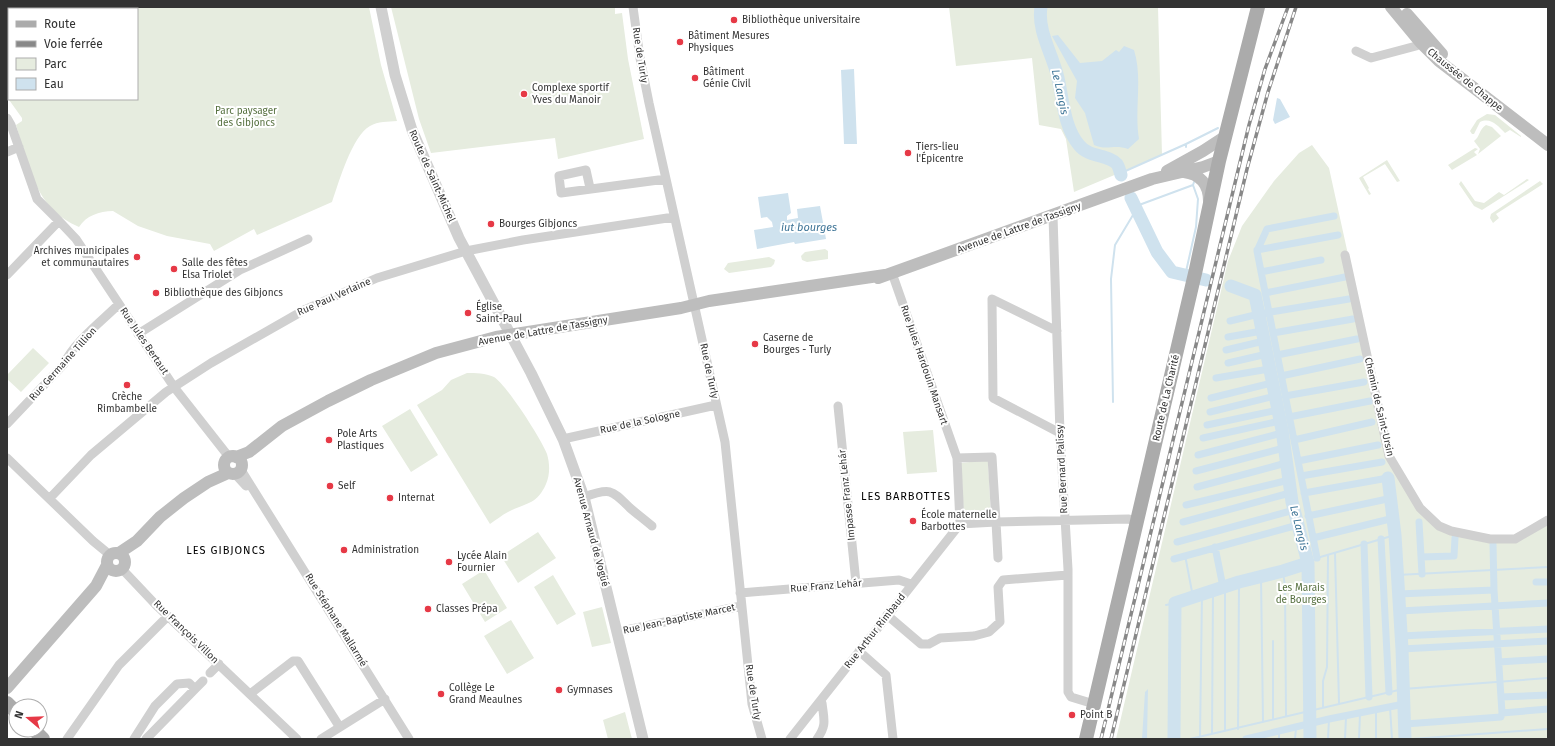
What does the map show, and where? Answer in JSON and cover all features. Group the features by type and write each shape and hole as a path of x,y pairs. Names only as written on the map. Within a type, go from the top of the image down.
{"main road":[{"name":"Route de La Charité","path":"1246,57 1248,36 1254,7"},
{"name":"Route de La Charité","path":"1086,739 1192,286 1219,161 1258,7"},
{"path":"1246,57 1254,40 1263,7"},
{"name":"Chaussée de Chappe","path":"1391,7 1420,42 1439,61 1548,145"},
{"name":"Chaussée de Chappe","path":"1401,7 1441,53 1504,104 1548,135"},
{"name":"Avenue de Lattre de Tassigny","path":"7,688 116,563 160,517 282,426 371,380 436,353 511,335 694,306 722,299 889,274 1152,179 1203,151 1226,136"},
{"path":"1203,151 1219,161"},
{"name":"Avenue de Lattre de Tassigny","path":"1152,179 1219,161"},
{"path":"1183,171 1193,173 1203,180 1208,189 1209,204"}],"street":[{"name":"Route de Saint-Michel","path":"381,7 395,75 412,130 466,251 511,335"},
{"name":"Rue de Turly","path":"633,7 640,58 674,218 725,442 752,704 762,739"},
{"path":"1356,51 1371,58 1416,46 1420,42"},
{"name":"Rue Jules Bertaut","path":"7,118 11,125 37,199 67,228 174,387 232,463"},
{"path":"7,152 19,148"},
{"path":"590,188 666,179"},
{"name":"Rue Bernard Palissy","path":"1053,216 1060,433 1068,575 1068,692 1071,697 1094,704"},
{"name":"Rue Paul Verlaine","path":"50,498 91,455 148,406 211,363 306,309 377,278 466,251 523,240 674,218"},
{"path":"7,275 59,221"},
{"path":"138,334 240,270 308,239"},
{"name":"Chemin de Saint-Ursin","path":"1345,255 1390,456 1420,508 1439,526 1451,531 1495,540 1515,539 1548,520"},
{"name":"Rue Jules Hardouin Mansart","path":"889,274 957,458 960,524"},
{"path":"1057,331 993,295 993,398 1060,433"},
{"name":"Rue Germaine Tillion","path":"7,424 64,364 68,355 119,304"},
{"name":"Avenue Arnaud de Vogüé","path":"511,335 563,439 584,497 643,739"},
{"name":"Rue de la Sologne","path":"563,439 716,404"},
{"name":"Impasse Franz Lehár","path":"838,406 856,583"},
{"path":"957,458 992,457 998,558"},
{"name":"Rue François Villon","path":"7,458 50,498 168,616 297,739"},
{"name":"Rue Stéphane Mallarmé","path":"232,463 261,502 409,739"},
{"path":"584,497 604,491 618,494 631,508 652,526"},
{"path":"960,524 1064,520 1128,519 1137,521"},
{"name":"Rue Arthur Rimbaud","path":"790,739 911,584 960,524"},
{"path":"887,615 922,644 929,644 940,638 974,636 989,632 1000,622 998,587 1003,580 1068,575"},
{"name":"Rue Franz Lehár","path":"740,593 899,580 911,584"},
{"name":"Rue Jean-Baptiste Marcet","path":"617,632 742,606"},
{"path":"67,739 119,665 168,616"},
{"path":"859,651 886,675 893,739"},
{"path":"250,694 293,661 298,661 339,726"},
{"path":"210,673 219,664"},
{"path":"146,739 203,681"},
{"path":"134,739 152,709 177,684 186,682 195,689"},
{"path":"321,739 339,726 385,699"},
{"path":"817,739 825,724 822,704 820,702"}],"green space":[{"name":"Parc paysager des Gibjoncs","path":"7,7 369,7 381,65 397,121 376,123 363,131 357,139 347,160 332,202 257,235 254,229 214,251 210,244 167,236 138,226 113,211 93,215 85,220 79,227 64,219 52,209 36,185 25,156 16,125 22,121 22,118 9,100 138,100 138,8 8,8 8,98"},
{"name":"Complexe sportif Yves du Manoir","path":"391,7 615,7 615,14 622,13 628,59 644,139 558,159 555,138 431,153 419,119"},
{"path":"949,7 1158,7 1162,155 1074,192 1066,139 1061,129 1039,125 1032,58 956,66"},
{"path":"1487,114 1495,115 1521,137 1510,130 1505,133 1491,121 1480,122 1474,134 1472,134 1470,131 1477,120"},
{"path":"1486,125 1492,127 1501,136 1478,154 1480,149 1474,141"},
{"name":"Les Marais de Bourges","path":"1312,145 1329,168 1393,459 1418,506 1439,526 1490,539 1524,536 1548,520 1548,739 1116,739 1228,261 1242,226 1274,181 1299,153"},
{"path":"1475,148 1478,149 1474,152 1477,155 1452,170 1448,165"},
{"path":"1387,160 1400,181 1397,182 1385,164 1363,177 1371,194 1369,195 1359,178"},
{"path":"1527,179 1529,180 1482,210 1474,206 1459,184 1461,181 1475,201 1484,203 1499,192 1504,195"},
{"path":"1540,181 1543,184 1496,214 1499,218 1493,223 1490,218 1491,214"},
{"path":"825,249 828,251 828,259 807,262 802,260 801,256 805,252"},
{"path":"769,257 775,260 771,267 729,273 724,269 728,263"},
{"path":"33,348 49,363 21,392 7,379 7,375"},
{"path":"467,373 487,375 494,377 500,382 531,425 544,447 549,462 547,481 539,496 535,500 506,513 490,524 417,405 442,390 451,380"},
{"path":"410,409 438,455 411,472 382,426"},
{"path":"933,430 937,472 907,474 903,432"},
{"path":"988,460 991,518 964,518 961,463"},
{"path":"538,532 556,558 518,583 501,556"},
{"path":"484,570 507,608 485,622 462,584"},
{"path":"553,575 576,614 557,625 534,587"},
{"path":"602,607 611,643 592,647 583,612"},
{"path":"511,620 534,658 507,674 484,636"},
{"path":"625,712 632,739 608,739 603,720"}],"water":[{"path":"1058,35 1080,63 1102,61 1116,50 1119,52 1124,46 1134,50 1138,72 1137,117 1139,139 1128,149 1119,147 1099,147 1094,145 1085,113 1075,98 1077,81 1052,36"},
{"path":"854,69 857,144 844,144 841,70"},
{"path":"1277,98 1280,99 1290,117 1275,124 1273,120"},
{"name":"iut bourges","path":"788,193 791,213 787,216 787,220 798,218 797,209 820,206 826,239 795,244 794,242 757,249 754,230 773,227 772,222 767,217 761,218 758,197"},
{"path":"1148,689 1147,739 1142,739 1145,692"}],"waterway":[{"name":"Le Langis","path":"1041,7 1040,16 1043,34 1056,69 1070,130 1074,138 1083,149 1113,161 1118,165 1121,175"},
{"path":"1186,144 1218,128"},
{"path":"1121,173 1186,144 1186,147"},
{"path":"1185,276 1196,227 1198,199 1193,185 1194,182"},
{"path":"1113,402 1111,279 1115,245 1139,205 1193,185"},
{"name":"Le Langis","path":"1131,198 1157,252 1172,272 1206,280"},
{"path":"1317,558 1257,251 1267,229 1334,216"},
{"path":"1257,250 1338,235"},
{"path":"1261,272 1321,260"},
{"path":"1265,293 1345,277"},
{"name":"Le Langis","path":"1231,286 1255,295 1282,430 1292,502 1308,563 1310,739"},
{"path":"1230,321 1259,314 1349,299"},
{"path":"1273,333 1353,319"},
{"path":"1228,337 1262,331"},
{"path":"1277,355 1357,339"},
{"path":"1226,350 1264,341"},
{"path":"1228,363 1267,354"},
{"path":"1281,376 1360,359"},
{"path":"1216,378 1269,369"},
{"path":"1285,396 1364,382"},
{"path":"1211,398 1272,383"},
{"path":"1210,412 1275,396"},
{"path":"1289,417 1370,401"},
{"path":"1207,425 1278,410"},
{"path":"1203,438 1280,421"},
{"path":"1294,440 1372,422"},
{"path":"1198,455 1282,433"},
{"path":"1298,461 1378,445"},
{"path":"1196,471 1284,448"},
{"path":"1301,476 1382,462"},
{"path":"1197,487 1286,463"},
{"path":"1304,493 1388,478"},
{"path":"1388,478 1395,535 1402,649 1405,739"},
{"path":"1186,505 1289,480"},
{"path":"1183,522 1290,493"},
{"path":"1308,516 1392,498"},
{"path":"1177,542 1294,510"},
{"path":"1313,538 1394,518"},
{"path":"1419,522 1422,574"},
{"path":"1174,559 1298,525"},
{"path":"1308,563 1317,558 1395,535"},
{"path":"1421,557 1454,556 1455,538"},
{"path":"1381,539 1389,692"},
{"path":"1364,544 1369,697"},
{"path":"1493,544 1494,590 1502,713"},
{"path":"1215,547 1223,587"},
{"path":"1335,553 1339,703"},
{"path":"1185,555 1193,597"},
{"path":"1323,707 1323,681 1327,667 1328,555"},
{"name":"Le Langis","path":"1174,739 1175,603 1239,582 1308,563"},
{"path":"1397,575 1548,567"},
{"path":"1283,571 1285,587 1286,716"},
{"path":"1261,576 1263,722"},
{"path":"1238,729 1239,582"},
{"path":"1536,582 1548,582"},
{"path":"1225,586 1225,731"},
{"path":"1212,734 1213,590"},
{"path":"1398,594 1494,590"},
{"path":"1200,737 1202,594"},
{"path":"1166,605 1175,603"},
{"path":"1400,611 1548,603"},
{"path":"1401,636 1548,629"},
{"path":"1273,641 1273,719"},
{"path":"1402,649 1548,641"},
{"path":"1499,662 1548,659"},
{"path":"1190,739 1403,689 1548,678"},
{"path":"1501,697 1548,695"},
{"path":"1246,739 1329,719 1404,704"},
{"path":"1390,707 1392,739"},
{"path":"1405,724 1501,717 1502,713 1548,709"},
{"path":"1376,710 1376,739"},
{"path":"1359,739 1360,714"},
{"path":"1345,739 1346,717"},
{"path":"1328,739 1329,719"},
{"path":"1295,739 1296,728"},
{"path":"1412,739 1548,729"},
{"path":"1279,731 1279,739"}],"railway":[{"path":"1101,739 1249,125 1265,69 1288,7"},
{"path":"1111,739 1247,169 1268,92 1296,7"}],"place":[{"name":"Bibliothèque universitaire","path":"734,20"},
{"name":"Bâtiment Mesures Physiques","path":"680,42"},
{"name":"Bâtiment Génie Civil","path":"695,78"},
{"name":"Complexe sportif Yves du Manoir","path":"524,94"},
{"name":"Tiers-lieu l'Épicentre","path":"908,153"},
{"name":"Bourges Gibjoncs","path":"491,224"},
{"name":"Archives municipales et communautaires","path":"137,257"},
{"name":"Salle des fêtes Elsa Triolet","path":"174,269"},
{"name":"Bibliothèque des Gibjoncs","path":"156,293"},
{"name":"Église Saint-Paul","path":"468,313"},
{"name":"Caserne de Bourges - Turly","path":"755,344"},
{"name":"Crèche Rimbambelle","path":"127,385"},
{"name":"Pole Arts Plastiques","path":"329,440"},
{"name":"Self","path":"330,486"},
{"name":"Internat","path":"390,498"},
{"name":"École maternelle Barbottes","path":"913,521"},
{"name":"Administration","path":"344,550"},
{"name":"Lycée Alain Fournier","path":"449,562"},
{"name":"Classes Prépa","path":"428,609"},
{"name":"Gymnases","path":"559,690"},
{"name":"Collège Le Grand Meaulnes","path":"441,694"},
{"name":"Point B","path":"1072,715"}],"district":[{"name":"LES BARBOTTES","path":"906,496"},
{"name":"LES GIBJONCS","path":"226,550"}]}
